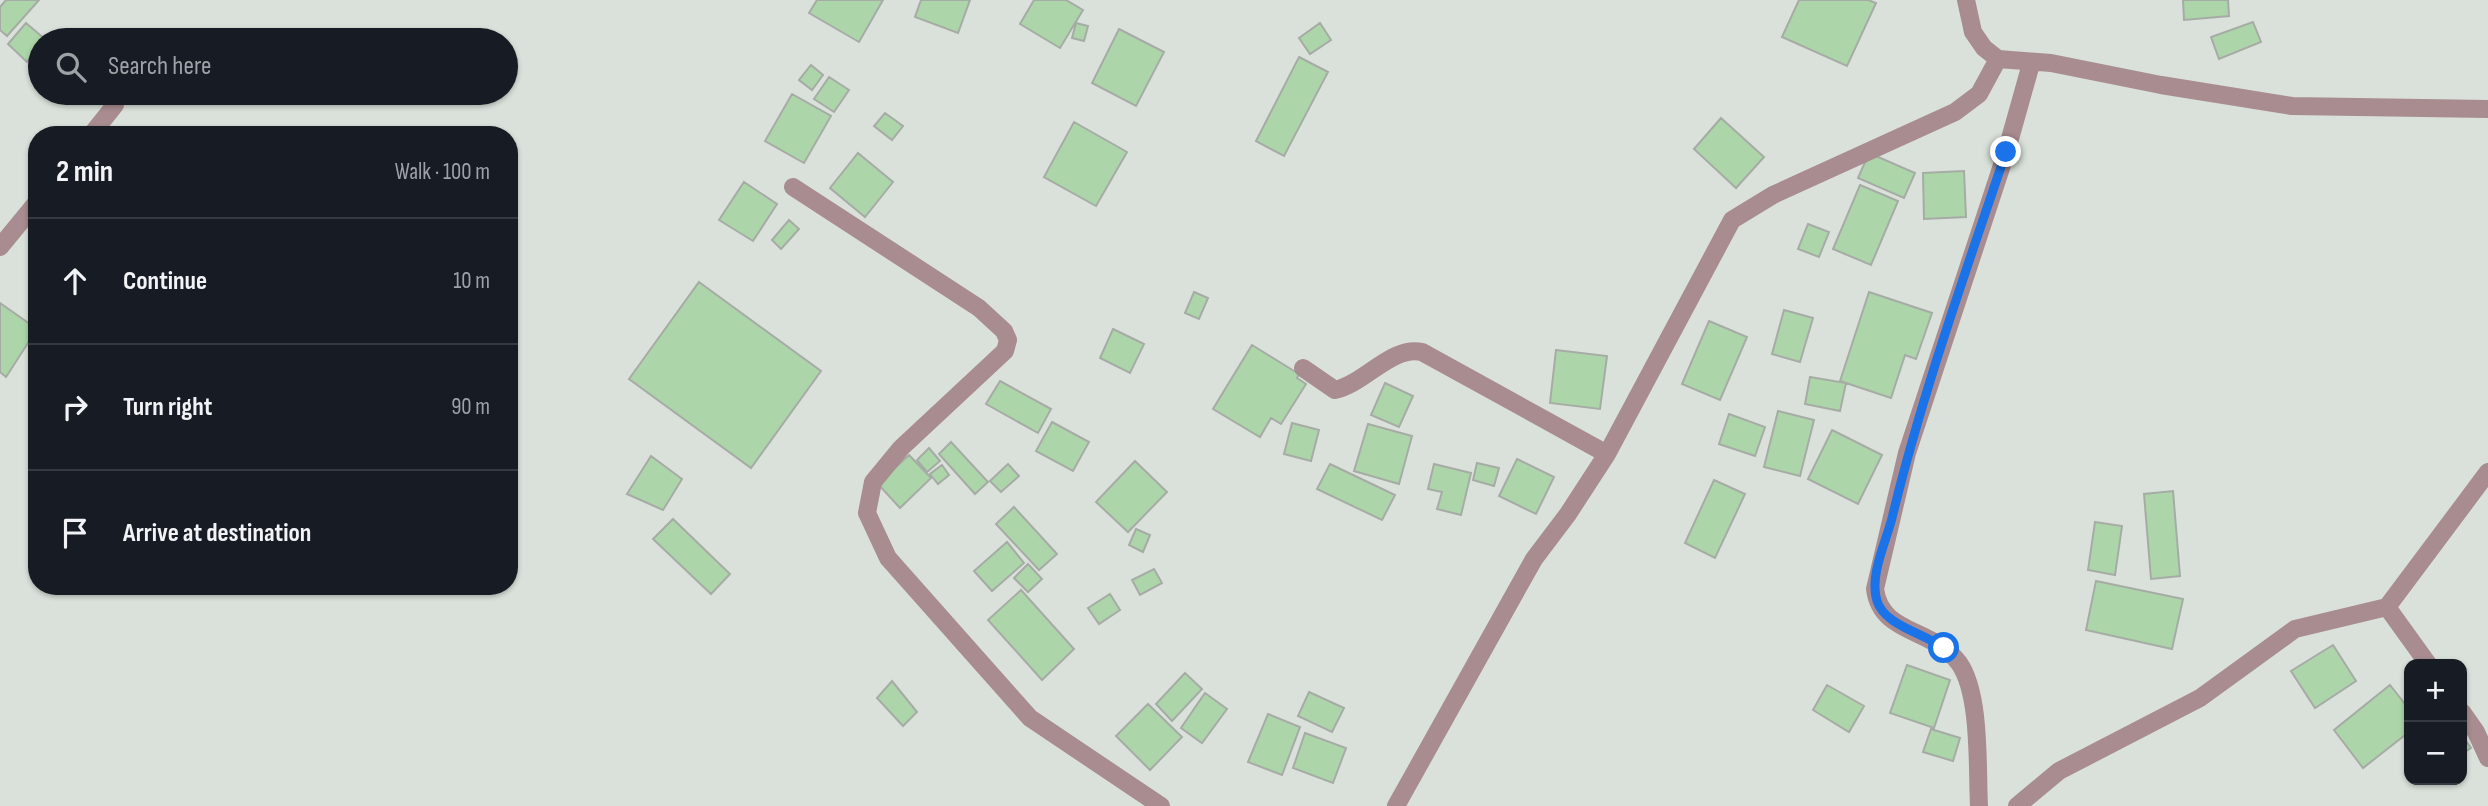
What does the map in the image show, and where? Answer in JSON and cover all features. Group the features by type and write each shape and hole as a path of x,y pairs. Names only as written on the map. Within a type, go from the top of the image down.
{"street":[{"path":"1966,0 1973,32 1983,48 1998,60 2031,64 2051,63 2161,85 2292,106 2488,109"},
{"path":"1396,806 1534,559 1568,514 1607,454 1732,220 1773,195 1955,112 1979,94 1998,60"},
{"path":"1979,806 1969,683 1959,664 1944,648 1926,635 1889,620 1877,600 1875,589 1907,453 2006,152 2031,64"},
{"path":"98,126 115,105"},
{"path":"793,187 979,307 1004,331 1008,340 1005,351 901,448 873,482 867,513 888,558 1030,718 1161,806"},
{"path":"0,247 28,213"},
{"path":"1303,368 1335,390 1345,388 1396,357 1413,350 1422,352 1607,454"},
{"path":"2017,806 2059,771 2200,698 2295,629 2387,607 2488,472"},
{"path":"2387,607 2424,659"},
{"path":"2467,719 2488,758"}],"building":[{"path":"6,0 39,0 7,36 0,30 0,7"},
{"path":"817,0 883,0 859,42 809,13"},
{"path":"921,0 970,0 958,33 915,17"},
{"path":"1034,0 1066,0 1083,10 1060,48 1020,24"},
{"path":"1799,0 1868,0 1876,3 1847,66 1782,37"},
{"path":"2183,0 2228,0 2229,16 2184,20"},
{"path":"2253,22 2261,42 2219,59 2211,37"},
{"path":"26,23 32,28 28,28 27,62 8,44"},
{"path":"1076,23 1088,26 1084,41 1072,38"},
{"path":"1320,23 1331,40 1310,54 1299,38"},
{"path":"1119,29 1164,52 1136,106 1092,83"},
{"path":"1299,57 1328,72 1284,156 1256,141"},
{"path":"811,65 823,75 812,90 799,80"},
{"path":"829,77 849,90 834,112 814,99"},
{"path":"792,94 831,116 804,163 765,141"},
{"path":"885,113 903,126 892,140 874,126"},
{"path":"1721,118 1764,157 1736,188 1694,149"},
{"path":"1074,122 1127,152 1096,206 1044,177"},
{"path":"858,153 893,182 865,217 830,188"},
{"path":"1869,153 1915,173 1904,198 1858,178"},
{"path":"1964,171 1966,217 1924,219 1923,173"},
{"path":"744,182 777,204 753,241 719,220"},
{"path":"1860,185 1898,201 1871,265 1833,249"},
{"path":"789,220 799,229 781,249 772,240"},
{"path":"1808,224 1829,232 1819,257 1798,249"},
{"path":"699,282 821,371 751,468 629,379"},
{"path":"1194,292 1208,298 1199,319 1185,313"},
{"path":"1869,292 1932,313 1916,359 1905,355 1891,398 1840,381"},
{"path":"0,303 28,323 28,343 6,377 0,372"},
{"path":"1784,310 1813,318 1800,362 1772,354"},
{"path":"1709,321 1747,337 1720,400 1682,384"},
{"path":"1113,329 1144,344 1130,373 1100,358"},
{"path":"1252,345 1299,374 1297,378 1306,384 1281,424 1271,418 1260,437 1213,409"},
{"path":"1556,350 1607,356 1600,409 1550,403"},
{"path":"1810,377 1846,383 1840,411 1805,404"},
{"path":"1000,381 1051,409 1038,433 986,404"},
{"path":"1385,383 1413,396 1399,427 1371,415"},
{"path":"1778,411 1814,420 1800,476 1764,467"},
{"path":"1729,414 1765,427 1755,456 1719,444"},
{"path":"1052,422 1089,442 1073,471 1036,451"},
{"path":"1292,423 1319,430 1311,461 1284,454"},
{"path":"1368,424 1412,436 1399,484 1354,471"},
{"path":"1832,430 1882,455 1858,504 1808,479"},
{"path":"951,442 988,482 975,494 939,454"},
{"path":"929,448 940,461 927,472 917,460"},
{"path":"909,455 931,478 900,508 878,484"},
{"path":"651,456 682,479 663,510 627,494"},
{"path":"1517,459 1554,477 1536,514 1499,496"},
{"path":"1135,461 1167,492 1128,532 1096,502"},
{"path":"1477,463 1499,468 1494,486 1473,480"},
{"path":"1008,464 1019,476 1001,492 990,481"},
{"path":"1330,464 1395,495 1382,520 1317,489"},
{"path":"1434,464 1471,473 1461,515 1437,509 1442,492 1428,489"},
{"path":"942,465 949,475 938,484 930,474"},
{"path":"1714,480 1745,494 1715,558 1685,543"},
{"path":"2173,491 2180,576 2151,579 2144,494"},
{"path":"1014,507 1057,554 1039,570 996,524"},
{"path":"673,519 730,574 711,594 653,539"},
{"path":"2095,522 2122,526 2115,575 2088,570"},
{"path":"1136,529 1150,535 1143,552 1129,545"},
{"path":"1007,542 1024,563 992,591 974,571"},
{"path":"1028,564 1042,579 1028,592 1014,578"},
{"path":"1154,569 1162,583 1140,595 1132,580"},
{"path":"2096,581 2183,599 2172,649 2086,630"},
{"path":"1021,590 1074,649 1042,680 988,620"},
{"path":"1110,594 1120,610 1099,624 1088,608"},
{"path":"2333,645 2356,681 2315,708 2291,671"},
{"path":"1907,665 1950,680 1934,728 1890,713"},
{"path":"1185,673 1202,689 1172,721 1156,704"},
{"path":"892,681 917,712 903,726 877,698"},
{"path":"1827,685 1864,706 1849,732 1813,710"},
{"path":"2390,685 2404,703 2404,736 2363,768 2334,730"},
{"path":"1309,692 1344,708 1332,732 1298,716"},
{"path":"1205,693 1227,709 1202,743 1181,728"},
{"path":"1148,704 1182,737 1150,770 1116,736"},
{"path":"1268,714 1300,727 1282,775 1248,762"},
{"path":"1931,729 1960,738 1953,761 1923,752"},
{"path":"1305,733 1346,748 1333,783 1293,768"}],"route":[{"path":"1944,648 1926,635 1889,620 1881,611 1877,600 1876,577 1907,453 2006,152"}]}
